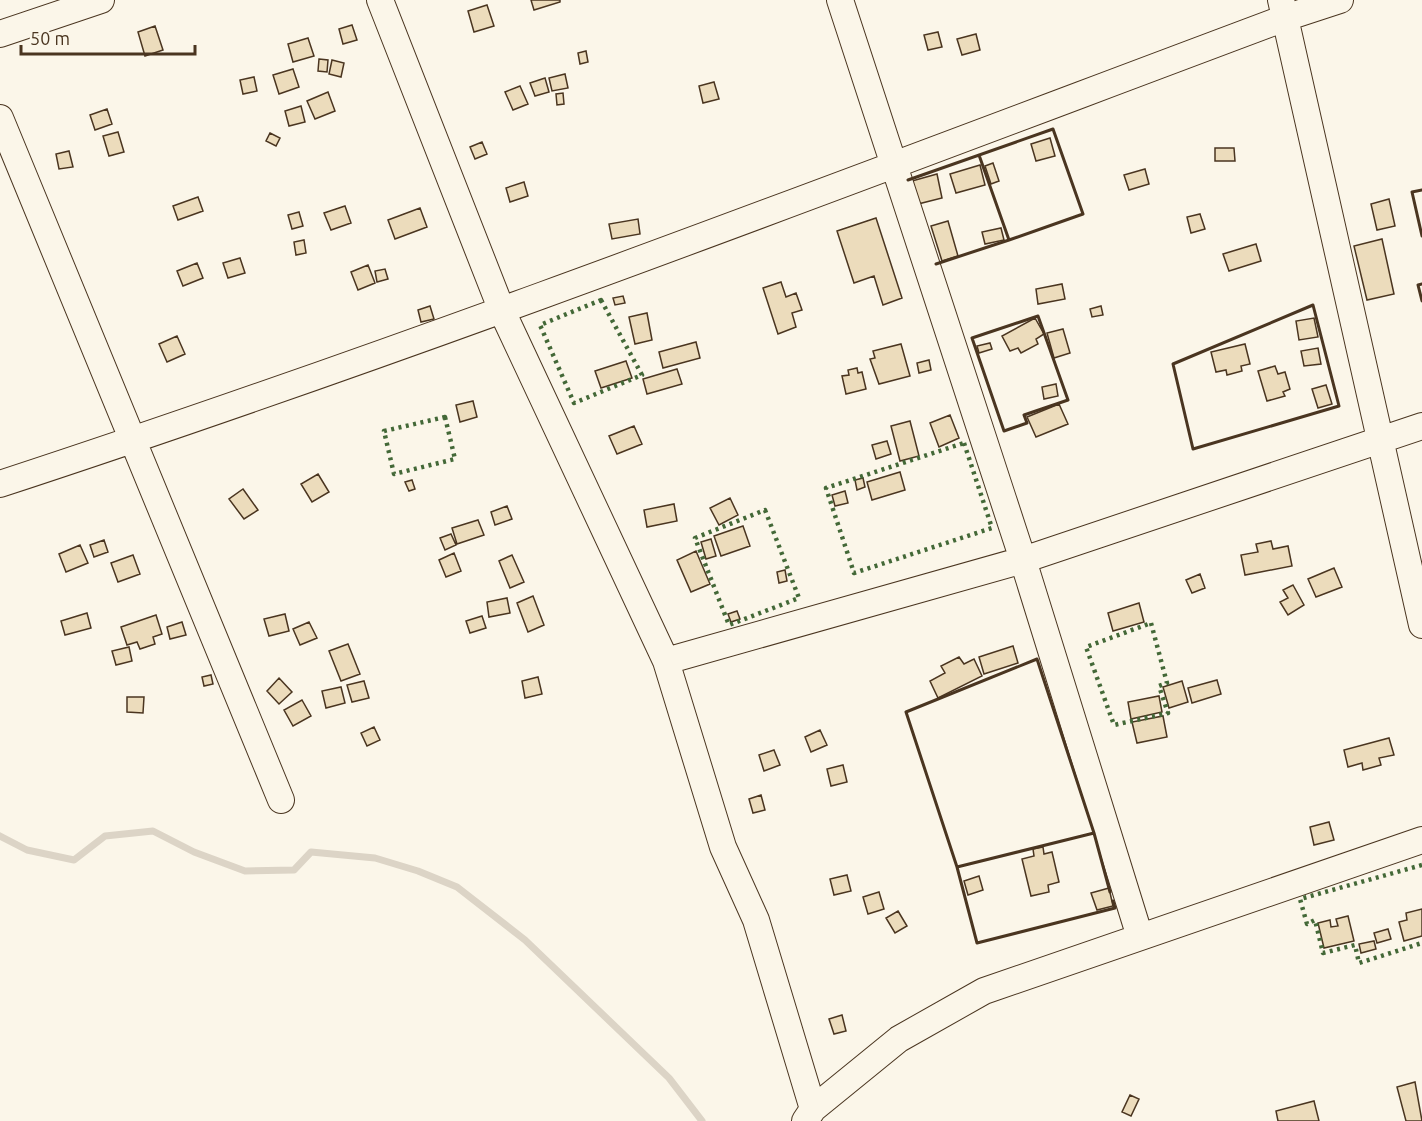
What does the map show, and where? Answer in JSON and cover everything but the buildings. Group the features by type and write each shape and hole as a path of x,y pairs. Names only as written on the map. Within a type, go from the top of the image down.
{"street":[{"path":"0,34 101,0"},
{"path":"380,0 502,311 666,661 723,847 756,920 809,1115 899,1039 984,991 1422,840"},
{"path":"840,0 1023,560 1140,937"},
{"path":"0,484 502,311 738,225 1283,9 1340,0"},
{"path":"1283,9 1378,439 1422,626"},
{"path":"0,118 281,800"},
{"path":"666,661 1023,560 1422,426"}],"waterway":[{"path":"0,836 27,850 74,860 105,836 153,831 194,852 245,871 294,870 311,852 375,858 418,871 457,887 525,940 669,1078 702,1121"}],"hedge":[{"path":"601,300 642,375 574,403 540,325 601,300"},
{"path":"445,417 455,459 394,474 384,431 445,417"},
{"path":"964,443 992,528 854,573 826,488 964,443"},
{"path":"765,510 799,598 729,625 695,538 765,510"},
{"path":"1151,623 1167,683 1159,686 1168,713 1114,725 1086,647 1151,623"},
{"path":"1422,865 1300,899 1307,924 1315,920 1323,953 1355,945 1359,963 1422,943"}],"wall":[{"path":"908,180 1053,129 1083,214 1009,240 979,155"},
{"path":"936,264 1009,240 979,155"},
{"path":"1422,190 1412,192 1422,236"},
{"path":"1422,284 1418,285 1422,301"},
{"path":"1313,305 1339,406 1193,449 1173,364 1313,305"},
{"path":"1038,316 1068,400 1024,415 1027,423 1004,431 972,338 1038,316"},
{"path":"957,867 1094,833 1037,659 906,712 957,867 977,943 1115,908 1113,901"},
{"path":"957,867 1094,833 1110,892"}]}
